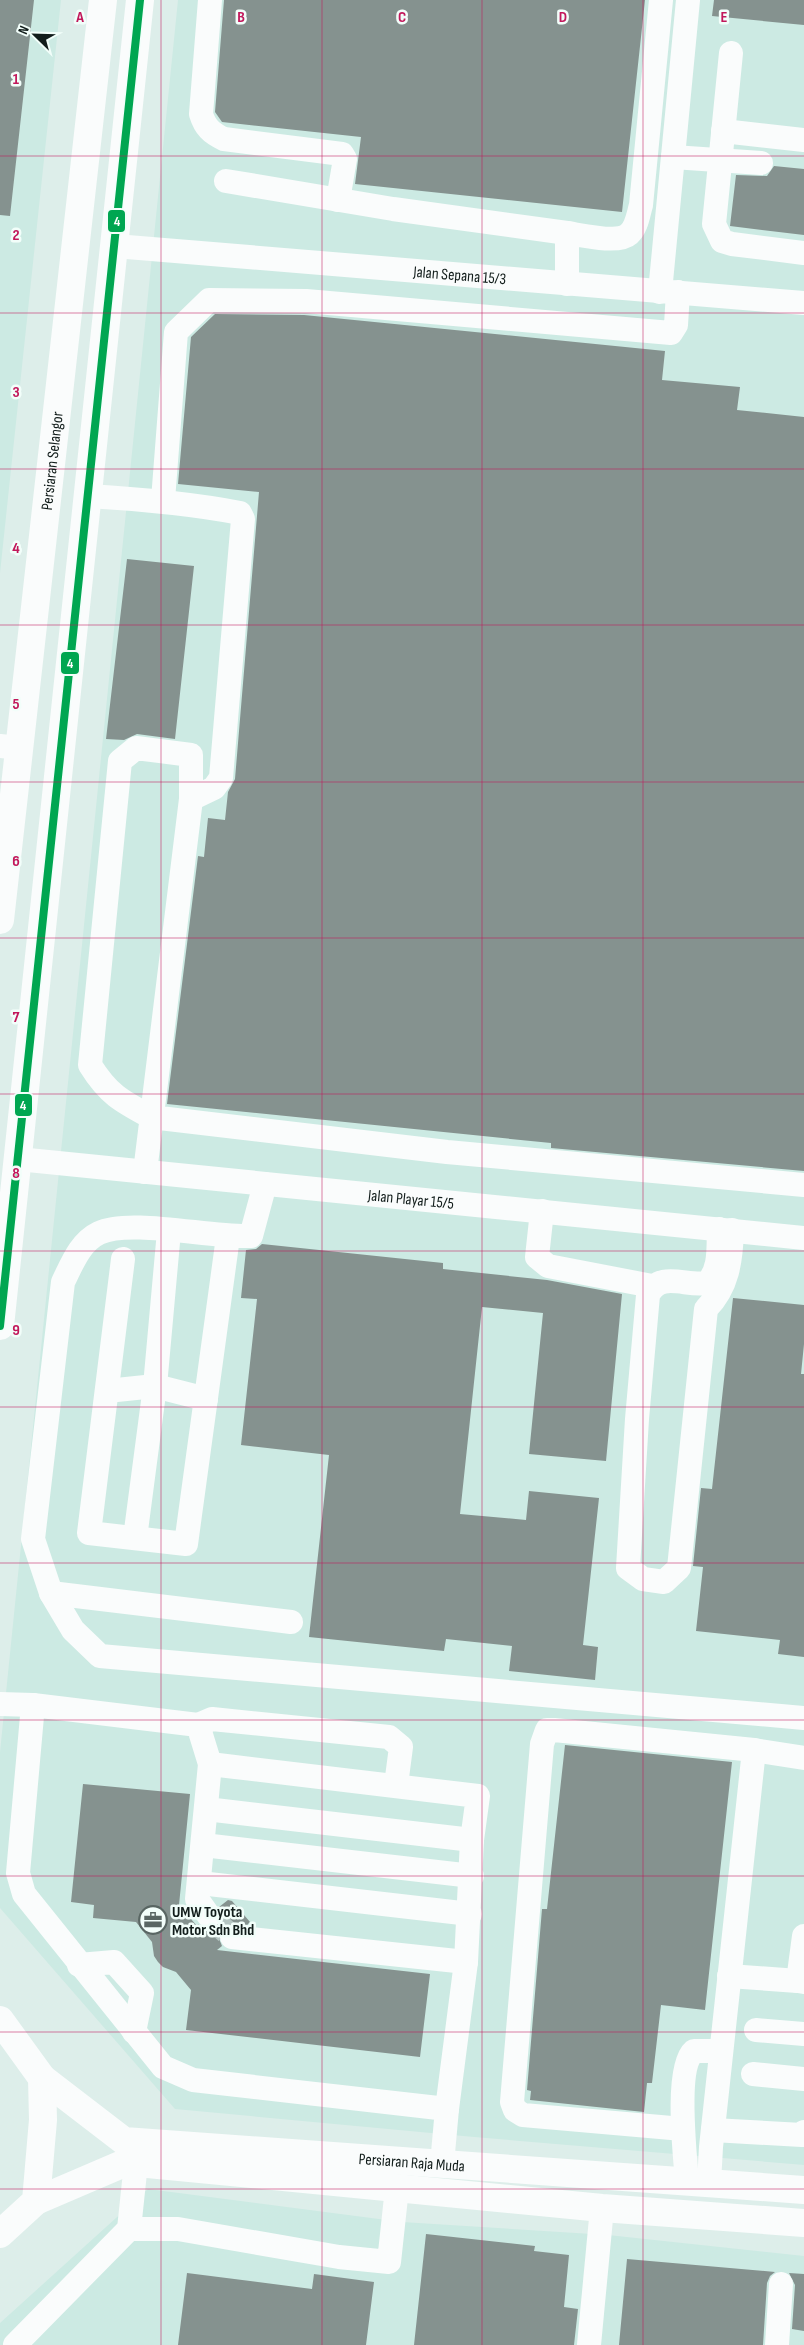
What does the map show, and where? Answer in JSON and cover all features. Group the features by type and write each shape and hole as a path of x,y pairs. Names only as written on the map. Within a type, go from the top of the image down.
{"main road":[{"name":"Persiaran Selangor","path":"0,920 9,747 103,0"},
{"path":"0,1326 140,0"},
{"name":"Persiaran Raja Muda","path":"0,2020 42,2078 124,2141 804,2190"},
{"path":"36,2201 43,2120 42,2078"},
{"name":"Persiaran Raja Muda","path":"0,2234 36,2201 127,2162 602,2208 804,2224"}],"street":[{"path":"210,0 201,114 205,126 214,134 224,139 342,154 345,159 338,200"},
{"path":"226,181 338,200 619,239 628,235 635,226 641,205 661,0"},
{"path":"163,500 176,332 208,300 306,301 671,333 676,325 669,292 673,156 688,0"},
{"path":"731,53 714,224 722,241 804,253"},
{"path":"723,131 804,140"},
{"path":"673,156 761,163"},
{"path":"567,233 567,284"},
{"name":"Jalan Sepana 15/3","path":"115,246 804,303"},
{"path":"88,496 163,500 240,513 243,519 221,778 214,788 191,799"},
{"path":"145,1172 150,1117 191,799 191,755 136,748 120,762 90,1065 103,1086 122,1102 150,1117 447,1152 804,1185"},
{"name":"Jalan Playar 15/5","path":"18,1159 804,1238"},
{"path":"265,1184 251,1236 228,1237 122,1226 98,1233 78,1252 63,1282 33,1539 51,1593 72,1630 100,1656 804,1718"},
{"path":"542,1211 537,1257 548,1266 652,1286"},
{"path":"725,1230 731,1264 720,1292 706,1308 679,1568 664,1582 643,1580 628,1568 637,1419 648,1295 652,1286 663,1280 707,1283 715,1272 725,1230"},
{"path":"135,1538 155,1386 169,1231"},
{"path":"123,1259 89,1533 186,1544 228,1237"},
{"path":"107,1391 155,1386 206,1399"},
{"path":"51,1593 291,1622"},
{"path":"0,1704 33,1705 198,1725 212,1720 388,1738 401,1747 396,1785"},
{"path":"33,1705 18,1873 24,1894 163,2067 193,2080 447,2109"},
{"path":"198,1725 210,1764 200,1883 197,1898 209,1916"},
{"path":"683,2129 523,2115 515,2110 512,2102 542,1744 547,1730 554,1730 754,1750 804,1758"},
{"path":"698,2182 713,2130 754,1750"},
{"path":"210,1764 478,1796 472,1840 472,1876 466,1962 447,2109 442,2164"},
{"path":"206,1809 472,1840"},
{"path":"203,1846 472,1876"},
{"path":"200,1883 470,1914"},
{"path":"729,1976 801,1982 804,1936"},
{"path":"232,1938 466,1962"},
{"path":"80,1965 114,1962 142,1993 134,2032"},
{"path":"756,2030 804,2034"},
{"path":"698,2182 683,2129 685,2065 689,2055 694,2051 721,2051"},
{"path":"753,2074 804,2078"},
{"path":"713,2130 802,2135 804,2132"},
{"path":"14,2345 129,2229 136,2163"},
{"path":"129,2229 178,2229 339,2257 389,2262 397,2188"},
{"path":"589,2345 602,2208"},
{"path":"777,2345 782,2284"}],"shaded area":[{"path":"0,0 61,0 0,573"},
{"path":"178,0 804,0 804,2165 175,2109 0,1908 0,1752"},
{"path":"148,2189 402,2222 608,2235 804,2256 804,2345 0,2345 0,2323"}],"building":[{"path":"0,0 34,0 10,216 0,215"},
{"path":"224,0 645,0 622,212 355,184 361,137 222,122 215,112"},
{"path":"714,0 804,0 804,25 712,16"},
{"path":"774,166 804,169 804,235 730,226 736,175 767,176"},
{"path":"215,314 304,315 665,351 662,380 740,387 737,410 804,417 804,1171 551,1148 551,1143 167,1104 198,856 204,857 208,818 225,820 228,792 235,779 259,492 178,484 191,337"},
{"path":"127,559 194,566 175,739 137,734 124,740 106,739"},
{"path":"262,1244 443,1263 443,1269 547,1280 622,1294 606,1461 529,1454 543,1313 482,1307 460,1514 526,1520 529,1491 599,1498 583,1645 598,1647 595,1680 509,1671 512,1646 446,1639 444,1651 309,1637 329,1455 241,1445 257,1299 241,1298 246,1250 256,1249"},
{"path":"733,1298 804,1305 804,1344 801,1374 804,1374 804,1657 778,1654 780,1640 696,1631 703,1567 693,1566 701,1488 712,1489"},
{"path":"565,1745 732,1762 705,2010 661,2005 652,2083 647,2083 644,2112 530,2100 531,2091 527,2090 542,1909 547,1909"},
{"name":"UMW Toyota Motor Sdn Bhd","path":"83,1784 190,1794 179,1905 197,1926 198,1924 204,1929 216,1927 221,1922 223,1914 219,1907 228,1900 232,1901 250,1922 247,1925 227,1924 221,1929 218,1936 222,1946 217,1950 430,1974 420,2057 186,2030 191,1990 176,1972 163,1967 158,1962 154,1956 152,1942 136,1922 93,1918 94,1905 71,1902"},
{"path":"426,2234 535,2246 534,2251 569,2255 564,2307 578,2309 574,2345 414,2345"},
{"path":"627,2259 775,2272 770,2276 767,2283 763,2345 619,2345"},
{"path":"187,2273 312,2289 314,2274 374,2282 366,2345 178,2345"},
{"path":"789,2273 804,2274 804,2331 792,2329 795,2285"}],"tunnel":[{"path":"209,1916 232,1937"}],"transit line":[{"name":"4","path":"0,1326 140,0"}],"place":[{"name":"UMW Toyota Motor Sdn Bhd","path":"153,1920"}]}
